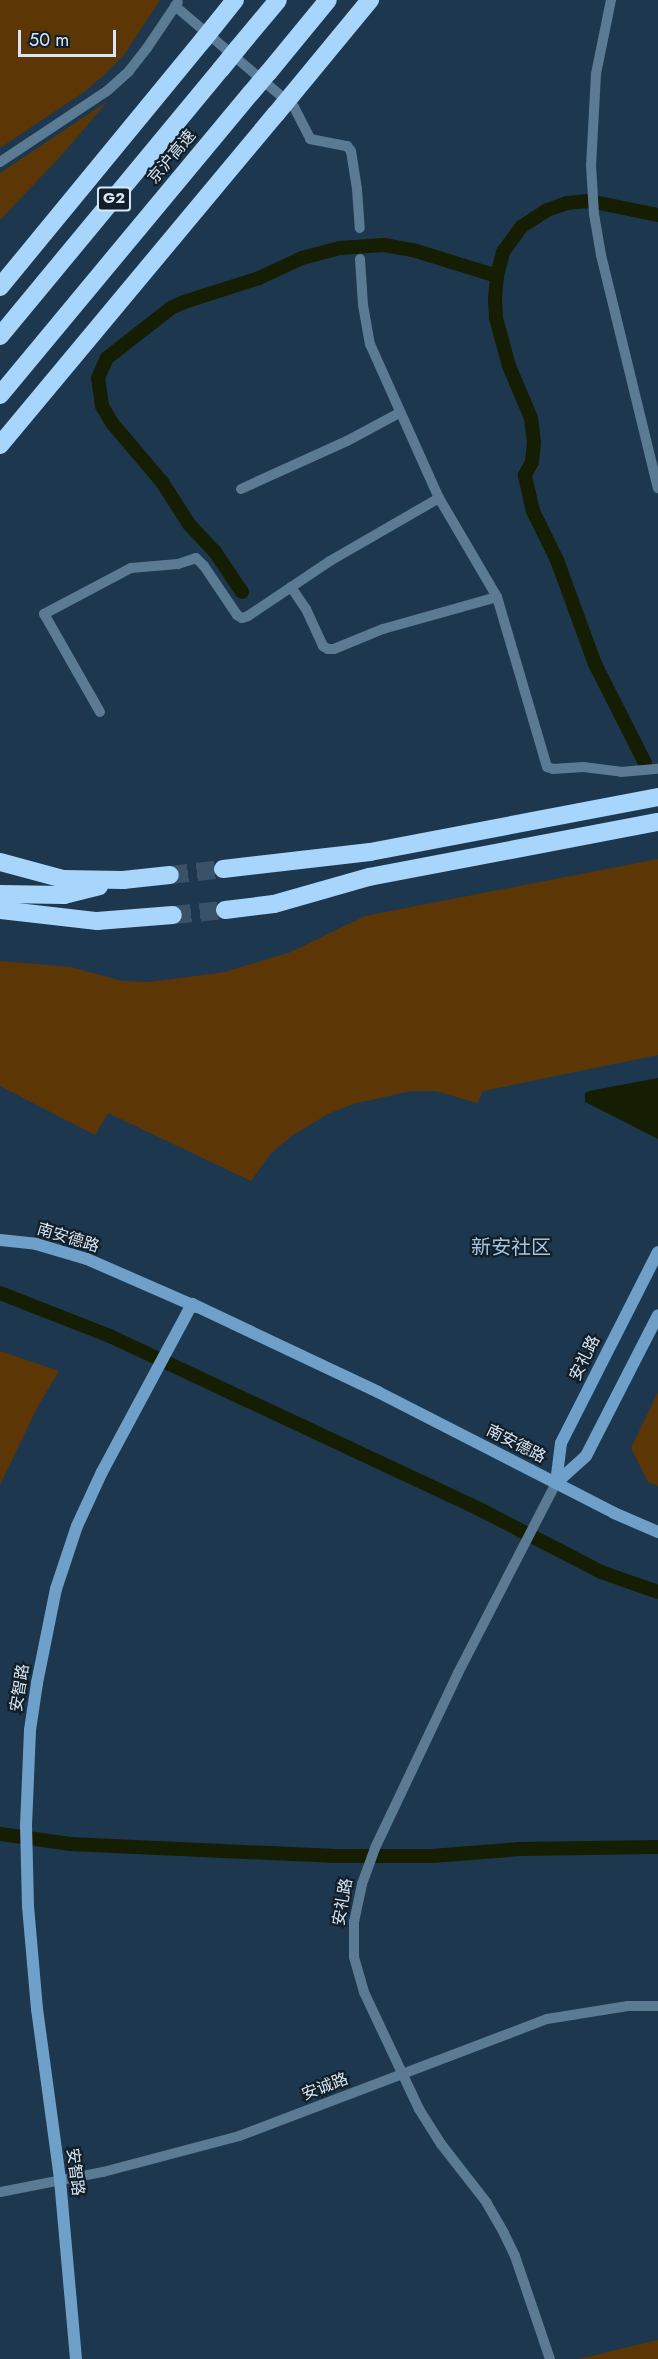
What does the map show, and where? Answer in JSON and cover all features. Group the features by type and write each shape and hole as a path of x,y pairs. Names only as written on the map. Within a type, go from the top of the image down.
{"highway":[{"path":"0,287 235,0"},
{"name":"京沪高速","path":"3,332 278,0"},
{"name":"京沪高速","path":"0,395 328,0"},
{"path":"0,445 370,0"},
{"path":"0,269 22,261"},
{"path":"223,869 370,852 658,797"},
{"path":"225,909 274,904 369,877 658,822"},
{"path":"0,862 63,879 123,880 170,875"},
{"path":"0,894 64,895 123,880"},
{"path":"0,910 97,921 173,915"}],"street":[{"path":"611,0 596,74 592,190 594,214 601,255 658,488"},
{"path":"0,162 107,91 129,71 177,3 294,107 310,139 341,144 351,151 360,228"},
{"path":"360,259 365,327 399,413 439,498 497,597 547,767 583,767 621,772 658,770"},
{"path":"241,489 347,441 399,413"},
{"path":"100,712 44,614 131,568 178,564 196,558 204,566 231,608 242,618 260,610 291,588 439,498"},
{"path":"291,588 306,609 323,646 328,649 334,649 383,629 497,597"},
{"name":"南安德路","path":"0,1240 36,1244 87,1259 192,1304 658,1532"},
{"name":"安礼路","path":"550,2359 519,2266 504,2232 487,2203 441,2144 401,2074 364,1992 354,1957 354,1922 375,1848 458,1674 539,1521 556,1483 561,1443 658,1252"},
{"name":"安智路","path":"76,2359 60,2180 37,2009 26,1856 32,1719 59,1575 77,1526 102,1472 192,1304"},
{"name":"安礼路","path":"556,1483 586,1456 658,1315"},
{"name":"安诚路","path":"0,2192 103,2172 213,2144 547,2019 628,2006 658,2006"}],"shaded area":[{"path":"0,0 160,0 124,55 104,75 84,92 0,148"},
{"path":"108,101 58,159 0,220 0,173"},
{"path":"658,859 658,1055 483,1091 477,1103 436,1091 411,1091 353,1104 328,1114 293,1135 271,1153 251,1181 108,1113 95,1135 0,1086 0,961 71,967 122,981 150,982 225,972 291,952 365,916"},
{"path":"658,1078 658,1139 585,1102 585,1093 589,1091"},
{"path":"0,1351 59,1371 38,1406 0,1485"},
{"path":"658,1392 658,1486 648,1482 631,1448"},
{"path":"658,2340 658,2359 579,2359"}],"waterway":[{"path":"645,763 595,664 557,560 533,511 525,475 532,462 534,442 531,418 509,366 496,318 495,299 497,276 503,252 521,227 547,210 567,203 589,201 658,215"},
{"path":"242,592 215,552 189,524 162,482 112,423 102,406 98,378 107,358 171,308 259,278 302,258 340,248 384,245 413,250 497,276"},
{"path":"0,1293 112,1337 483,1511 601,1572 658,1592"},
{"path":"0,1834 70,1844 331,1856 432,1856 520,1849 658,1847"}],"tunnel":[{"path":"170,875 223,869"},
{"path":"173,915 225,910"}],"district":[{"name":"新安社区","path":"511,1247"}]}
